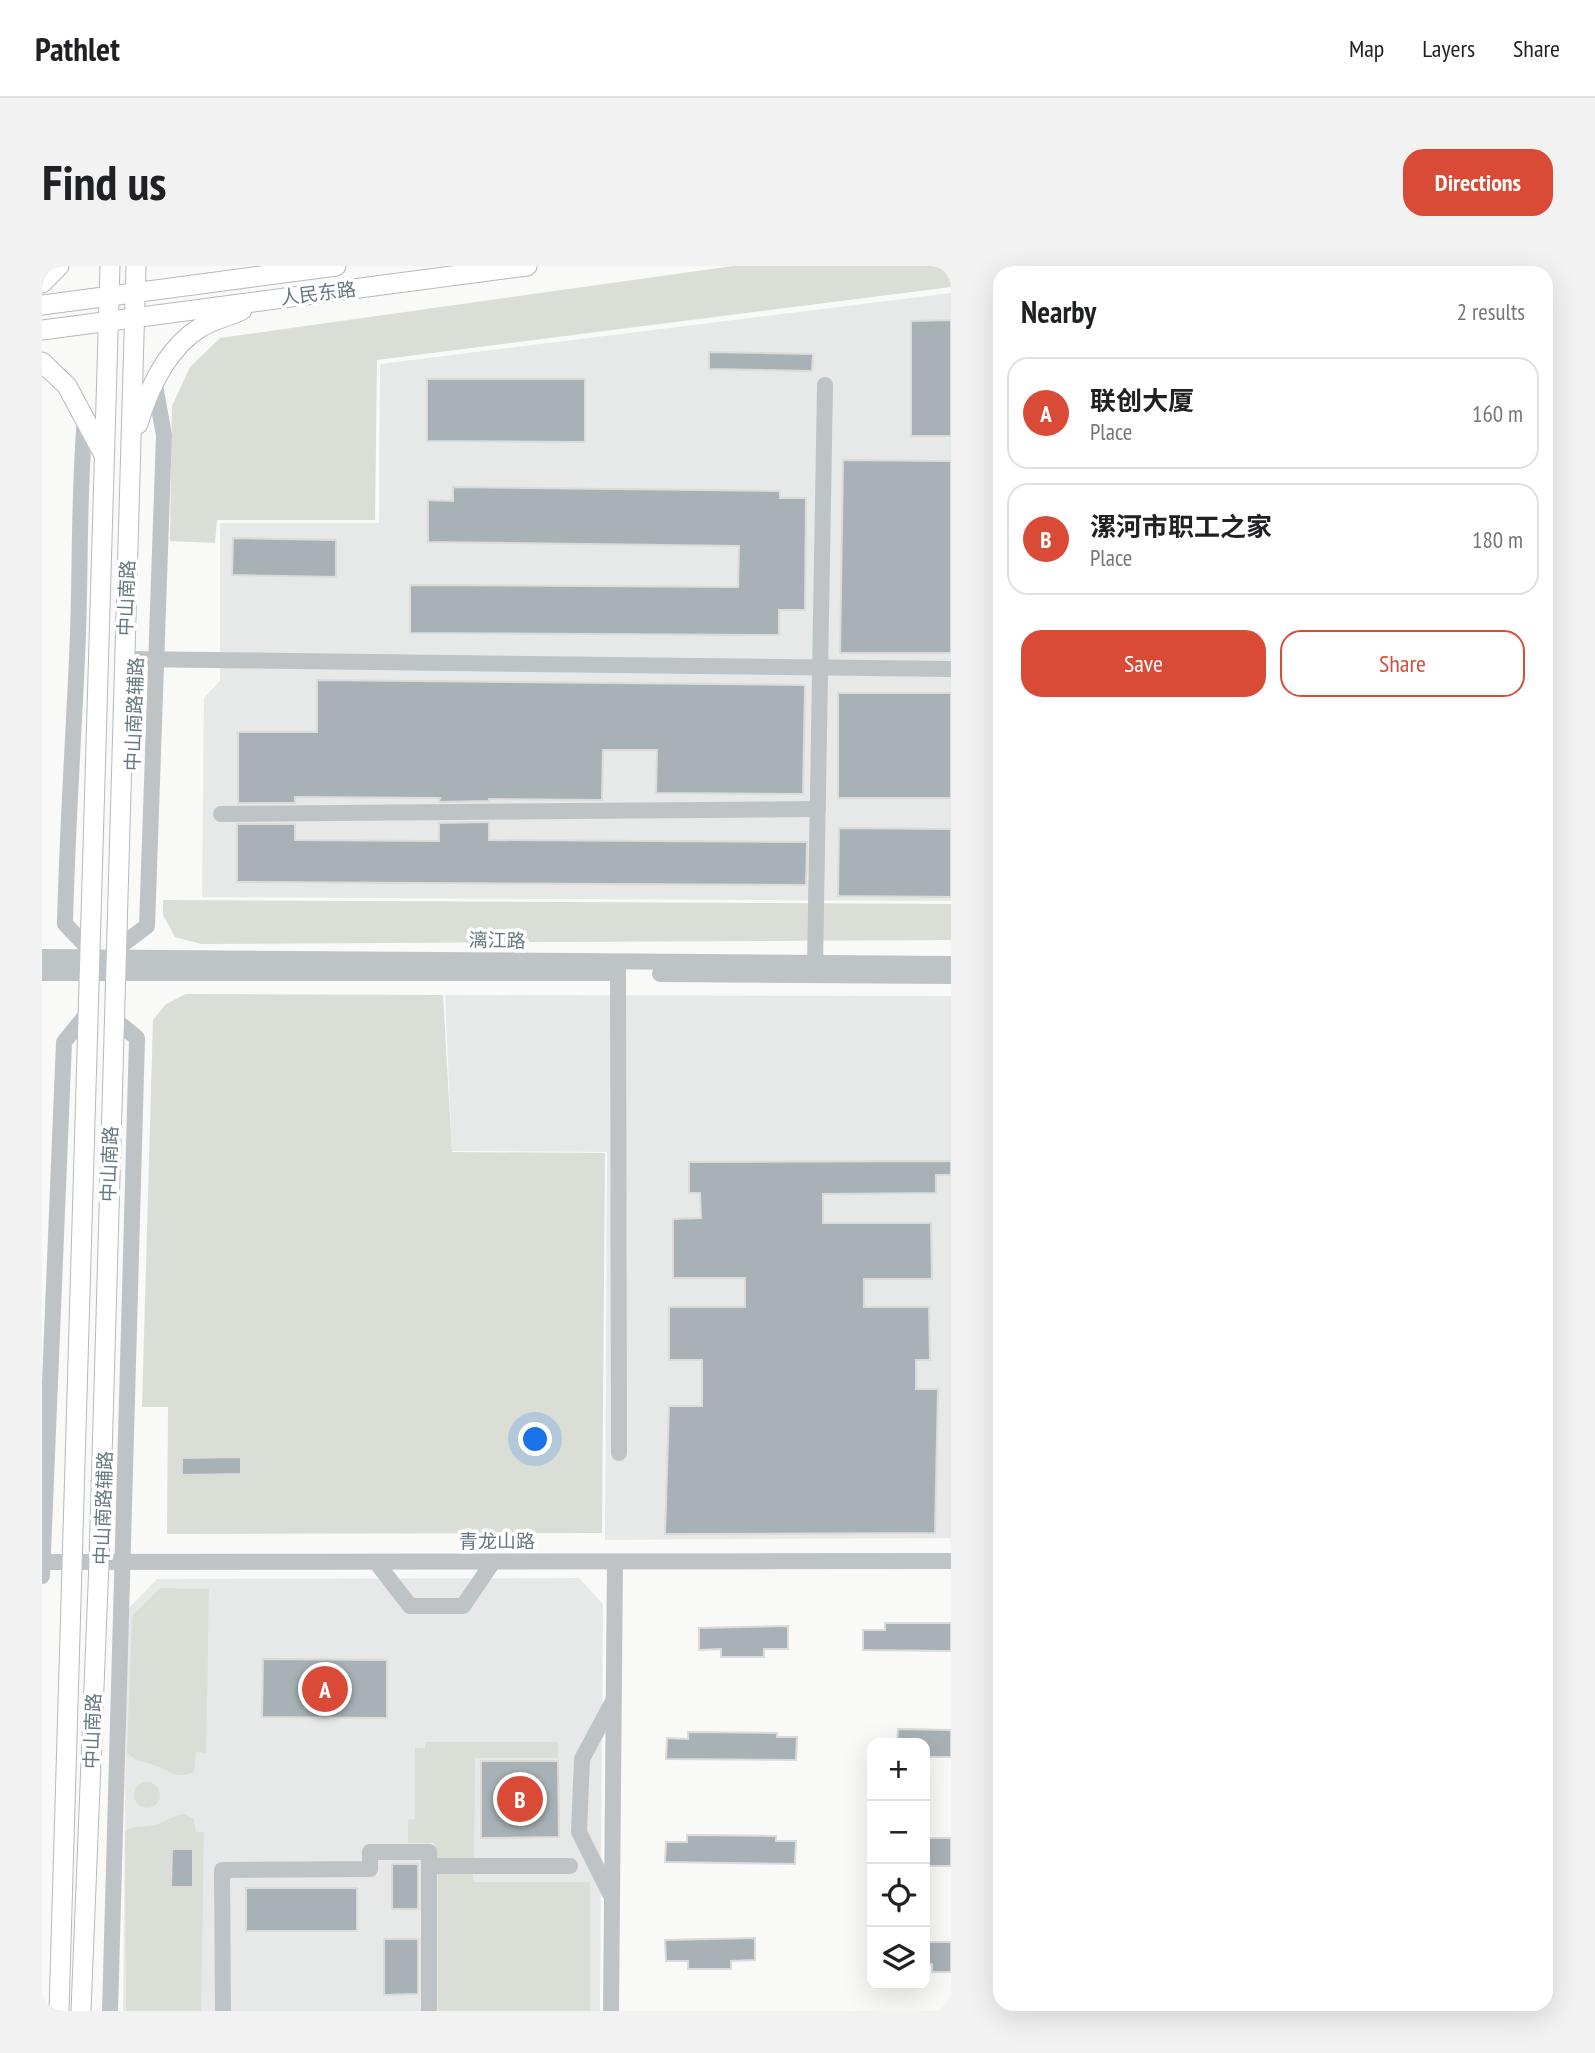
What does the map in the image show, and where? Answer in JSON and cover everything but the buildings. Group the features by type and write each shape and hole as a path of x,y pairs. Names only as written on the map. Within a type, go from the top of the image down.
{"main road":[{"path":"42,283 59,266"},
{"name":"中山南路","path":"59,2011 110,266"},
{"name":"中山南路","path":"81,2011 99,1562 136,266"},
{"path":"240,266 266,276"},
{"name":"人民东路","path":"42,305 336,266"},
{"name":"人民东路","path":"42,330 527,266"},
{"path":"130,455 154,380 176,349 201,327 265,300"},
{"path":"42,362 67,386 104,454"},
{"path":"98,658 124,659"}],"street":[{"name":"中山南路辅路","path":"115,960 146,926 158,659 164,435 154,380"},
{"path":"815,964 825,385"},
{"path":"85,419 79,483 77,657 67,801 65,924 89,959"},
{"path":"77,657 98,658"},
{"path":"124,659 951,669"},
{"path":"221,814 818,809"},
{"name":"漓江路","path":"42,957 951,976"},
{"name":"漓江路","path":"42,972 89,959"},
{"name":"漓江路","path":"618,968 951,964"},
{"path":"618,968 619,1453"},
{"path":"42,1576 64,1042 87,1014"},
{"name":"中山南路辅路","path":"110,2011 137,1038 113,1018"},
{"name":"青龙山路","path":"42,1562 951,1561"},
{"path":"376,1562 410,1605 463,1606 493,1562"},
{"path":"611,2011 615,1562"},
{"path":"611,1897 579,1832 582,1759 614,1699"},
{"path":"223,2011 222,1870 370,1869 370,1852 429,1852 429,2011"},
{"path":"429,1866 570,1866"}],"shaded area":[{"path":"733,266 951,266 951,287 377,360 375,520 217,520 215,543 170,541 172,406 190,367 220,338"},
{"path":"951,293 951,901 202,897 204,698 220,681 220,523 379,523 380,364"},
{"path":"163,900 951,904 951,940 201,944 175,937 163,915"},
{"path":"186,994 443,995 452,1152 605,1153 602,1533 167,1534 168,1407 142,1407 153,1020 166,1004"},
{"path":"445,995 951,996 951,1538 605,1540 607,1152 452,1151"},
{"path":"579,1578 603,1604 600,2011 123,2011 127,1610 157,1579"},
{"path":"160,1588 209,1589 206,1753 196,1752 194,1772 182,1775 137,1760 127,1752 132,1616"},
{"path":"425,1742 558,1742 558,1758 475,1758 474,1858 434,1858 434,1843 408,1843 408,1820 415,1819 415,1748 425,1748"},
{"path":"147,1782 156,1786 160,1795 156,1804 147,1808 138,1804 134,1795 138,1786"},
{"path":"184,1814 194,1819 196,1832 204,1832 201,2011 126,2011 125,1831 158,1824"},
{"path":"438,1870 473,1870 473,1882 590,1882 590,2011 438,2011"}],"place":[{"name":"联创大厦","path":"325,1689"},
{"name":"漯河市职工之家","path":"520,1799"}]}
